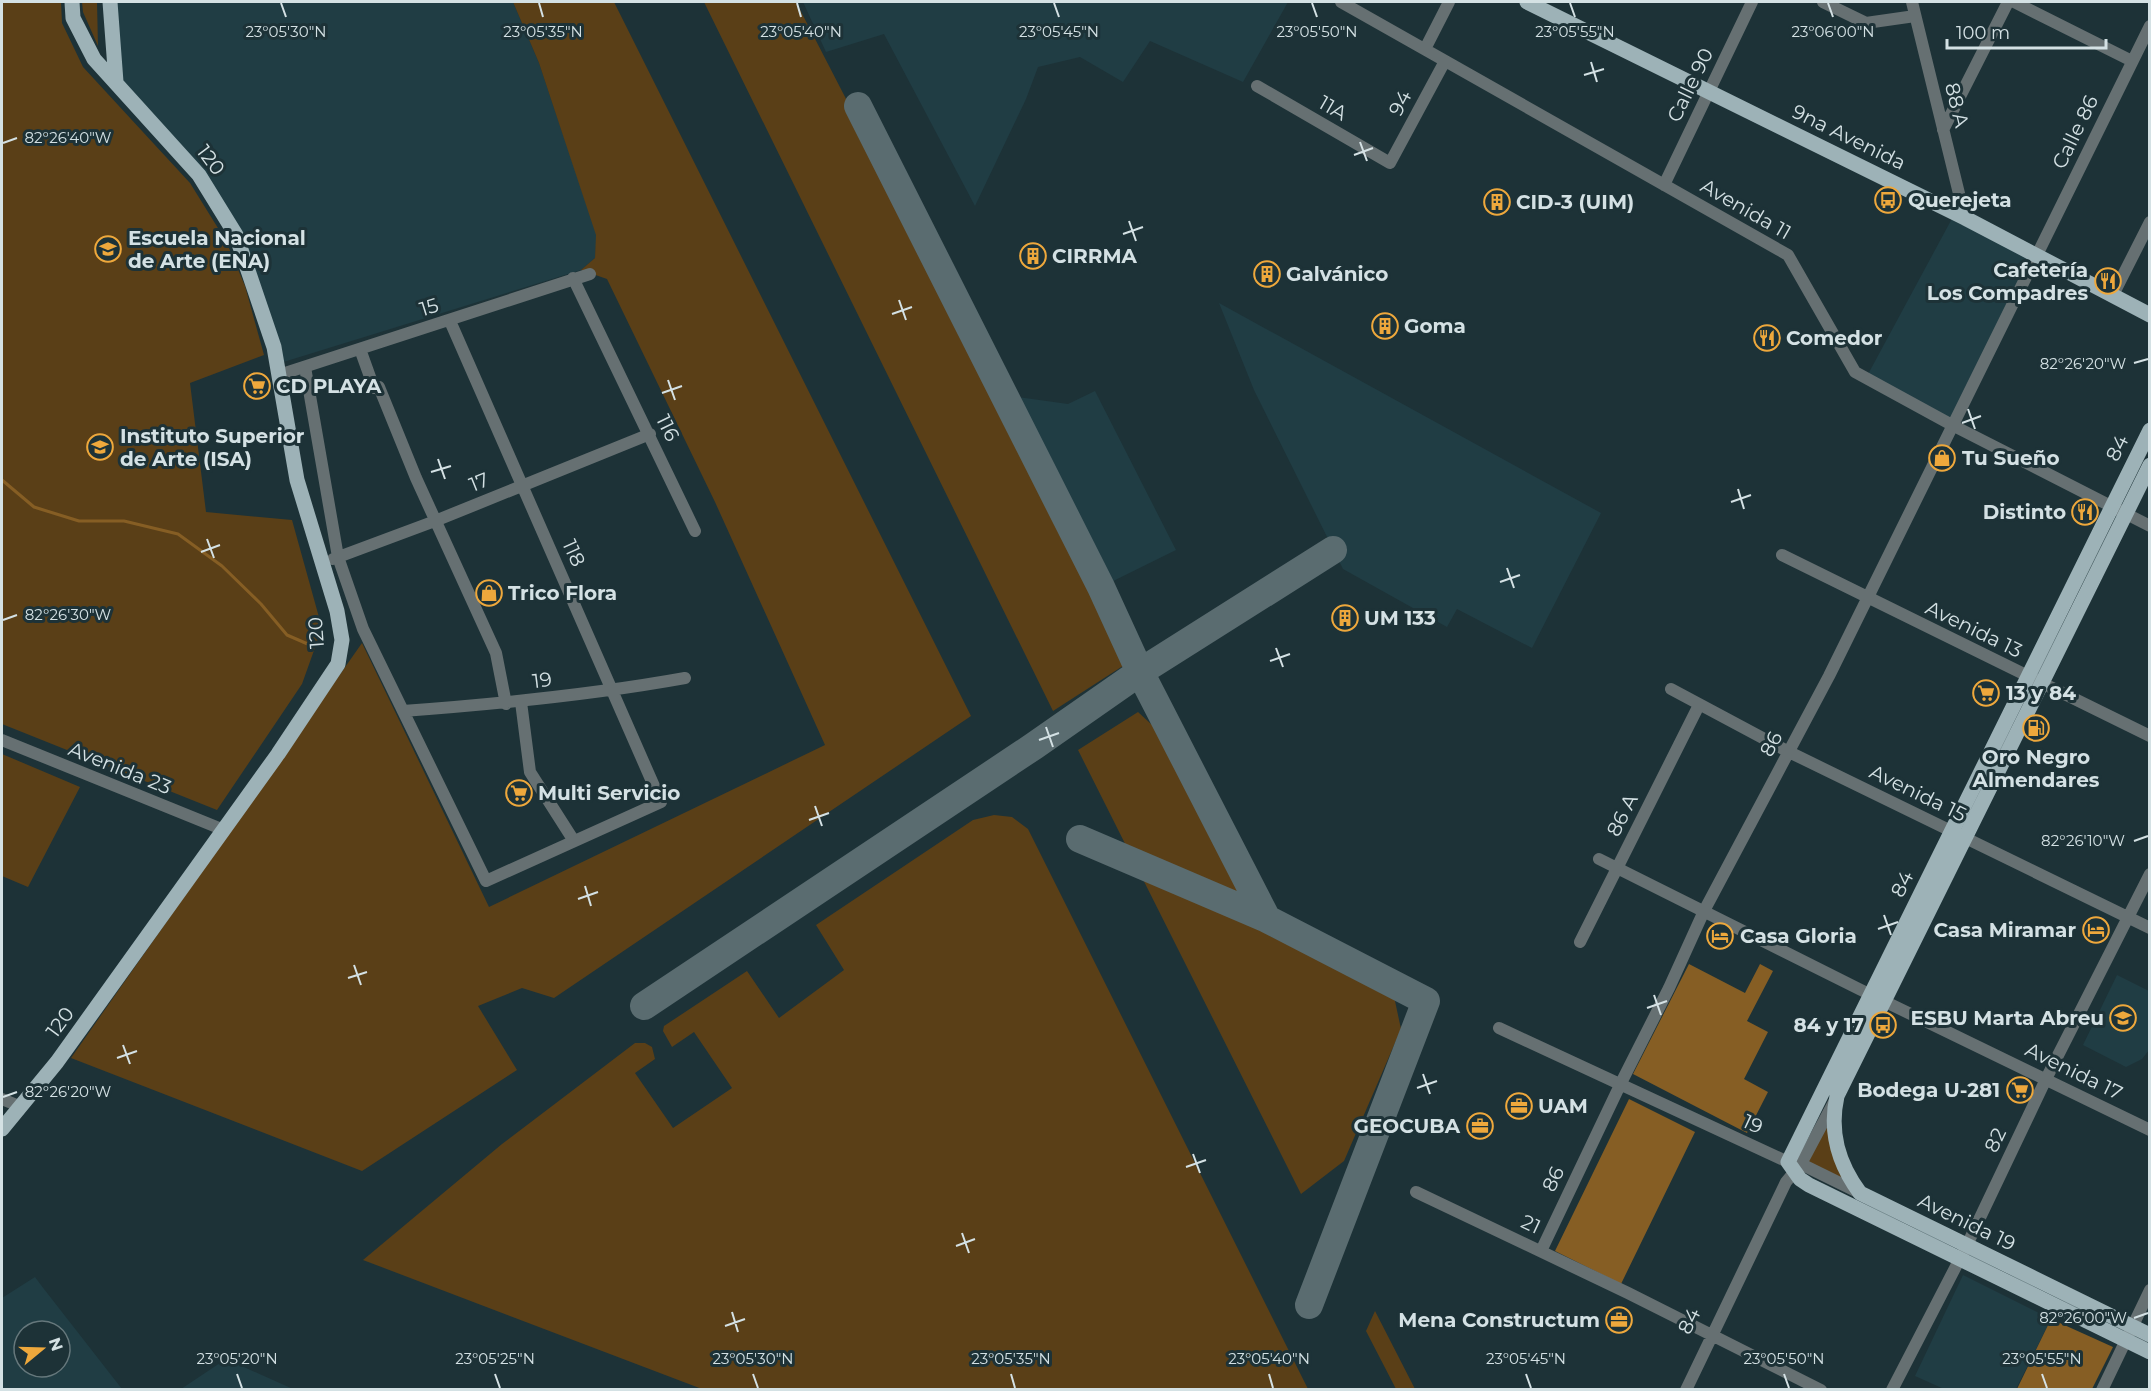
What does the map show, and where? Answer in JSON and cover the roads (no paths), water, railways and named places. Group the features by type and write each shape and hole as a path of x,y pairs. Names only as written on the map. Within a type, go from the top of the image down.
{"main road":[{"name":"120","path":"2,1129 57,1062 278,754 338,664 342,640 339,621 297,480 274,347 236,235 199,175 94,59 73,18 72,2"},
{"path":"110,2 116,82"},
{"name":"9na Avenida","path":"1527,2 1965,218 2150,315"},
{"name":"84","path":"1958,833 2042,684 2118,511 2150,430"},
{"name":"84","path":"1795,1166 1958,833 2027,677 2118,511 2150,465"},
{"name":"84","path":"1837,1096 1877,997"},
{"path":"1837,1096 1833,1113 1837,1149 1841,1164 1860,1193"},
{"name":"Avenida 19","path":"1795,1166 1800,1179 1809,1185 2150,1335"},
{"name":"Avenida 19","path":"1860,1193 1963,1252 2150,1352"}],"street":[{"name":"Avenida 11","path":"1341,2 1788,255 1855,372 1952,425 2150,526"},
{"path":"1425,49 1449,2"},
{"name":"Calle 90","path":"1664,185 1752,2"},
{"path":"1823,2 1866,23 1915,16"},
{"name":"88 A","path":"1912,2 1965,218"},
{"path":"1943,130 2008,2"},
{"path":"2014,2 2132,61"},
{"name":"Calle 86","path":"2036,255 2150,26"},
{"name":"94","path":"1390,163 1445,60"},
{"name":"11A","path":"1257,86 1390,163"},
{"path":"2113,295 2150,222"},
{"name":"86","path":"1541,1251 1704,912 1867,598 2036,255"},
{"name":"15","path":"279,375 590,274"},
{"name":"116","path":"573,278 695,531"},
{"name":"118","path":"450,321 614,691 660,802 574,841"},
{"path":"360,349 374,388 379,387 435,521 496,653 506,704"},
{"path":"305,367 338,557 363,629 486,881 574,841 530,772 520,702"},
{"name":"17","path":"321,563 435,521 650,435"},
{"name":"Avenida 13","path":"1782,555 2150,736"},
{"name":"19","path":"402,711 506,704 614,691 685,678"},
{"name":"Avenida 15","path":"1671,689 1789,752 2150,928"},
{"name":"86 A","path":"1580,942 1699,705"},
{"name":"Avenida 23","path":"2,740 224,830"},
{"path":"1599,859 1617,868"},
{"name":"Avenida 17","path":"1617,868 2150,1130"},
{"name":"82","path":"1892,1389 1963,1252 2046,1079 2150,874"},
{"path":"1499,1028 1621,1083"},
{"name":"19","path":"1621,1083 1795,1166 1860,1193"},
{"path":"1795,1166 1837,1096"},
{"path":"2,1099 19,1106"},
{"name":"84","path":"1686,1389 1782,1179 1795,1166"},
{"name":"21","path":"1416,1192 1710,1333 1799,1385 1821,1389"},
{"path":"2102,1389 2150,1290"},
{"name":"84","path":"1678,1389 1710,1333"}],"waterway":[{"path":"2,480 34,507 79,521 124,521 178,534 222,566 261,604 287,635 310,645"}],"place":[{"name":"Querejeta","path":"1888,200"},
{"name":"CID-3 (UIM)","path":"1497,202"},
{"name":"Escuela Nacional de Arte (ENA)","path":"108,249"},
{"name":"CIRRMA","path":"1033,256"},
{"name":"Galvánico","path":"1267,274"},
{"name":"Cafetería Los Compadres","path":"2108,281"},
{"name":"Goma","path":"1385,326"},
{"name":"Comedor","path":"1767,338"},
{"name":"CD PLAYA","path":"257,386"},
{"name":"Instituto Superior de Arte (ISA)","path":"100,447"},
{"name":"Tu Sueño","path":"1942,458"},
{"name":"Distinto","path":"2085,512"},
{"name":"Trico Flora","path":"489,593"},
{"name":"UM 133","path":"1345,618"},
{"name":"13 y 84","path":"1986,693"},
{"name":"Oro Negro Almendares","path":"2036,728"},
{"name":"Multi Servicio","path":"519,793"},
{"name":"Casa Miramar","path":"2096,930"},
{"name":"Casa Gloria","path":"1720,936"},
{"name":"ESBU Marta Abreu","path":"2123,1018"},
{"name":"84 y 17","path":"1883,1025"},
{"name":"Bodega U-281","path":"2020,1090"},
{"name":"UAM","path":"1519,1106"},
{"name":"GEOCUBA","path":"1480,1126"},
{"name":"Mena Constructum","path":"1619,1320"}]}
